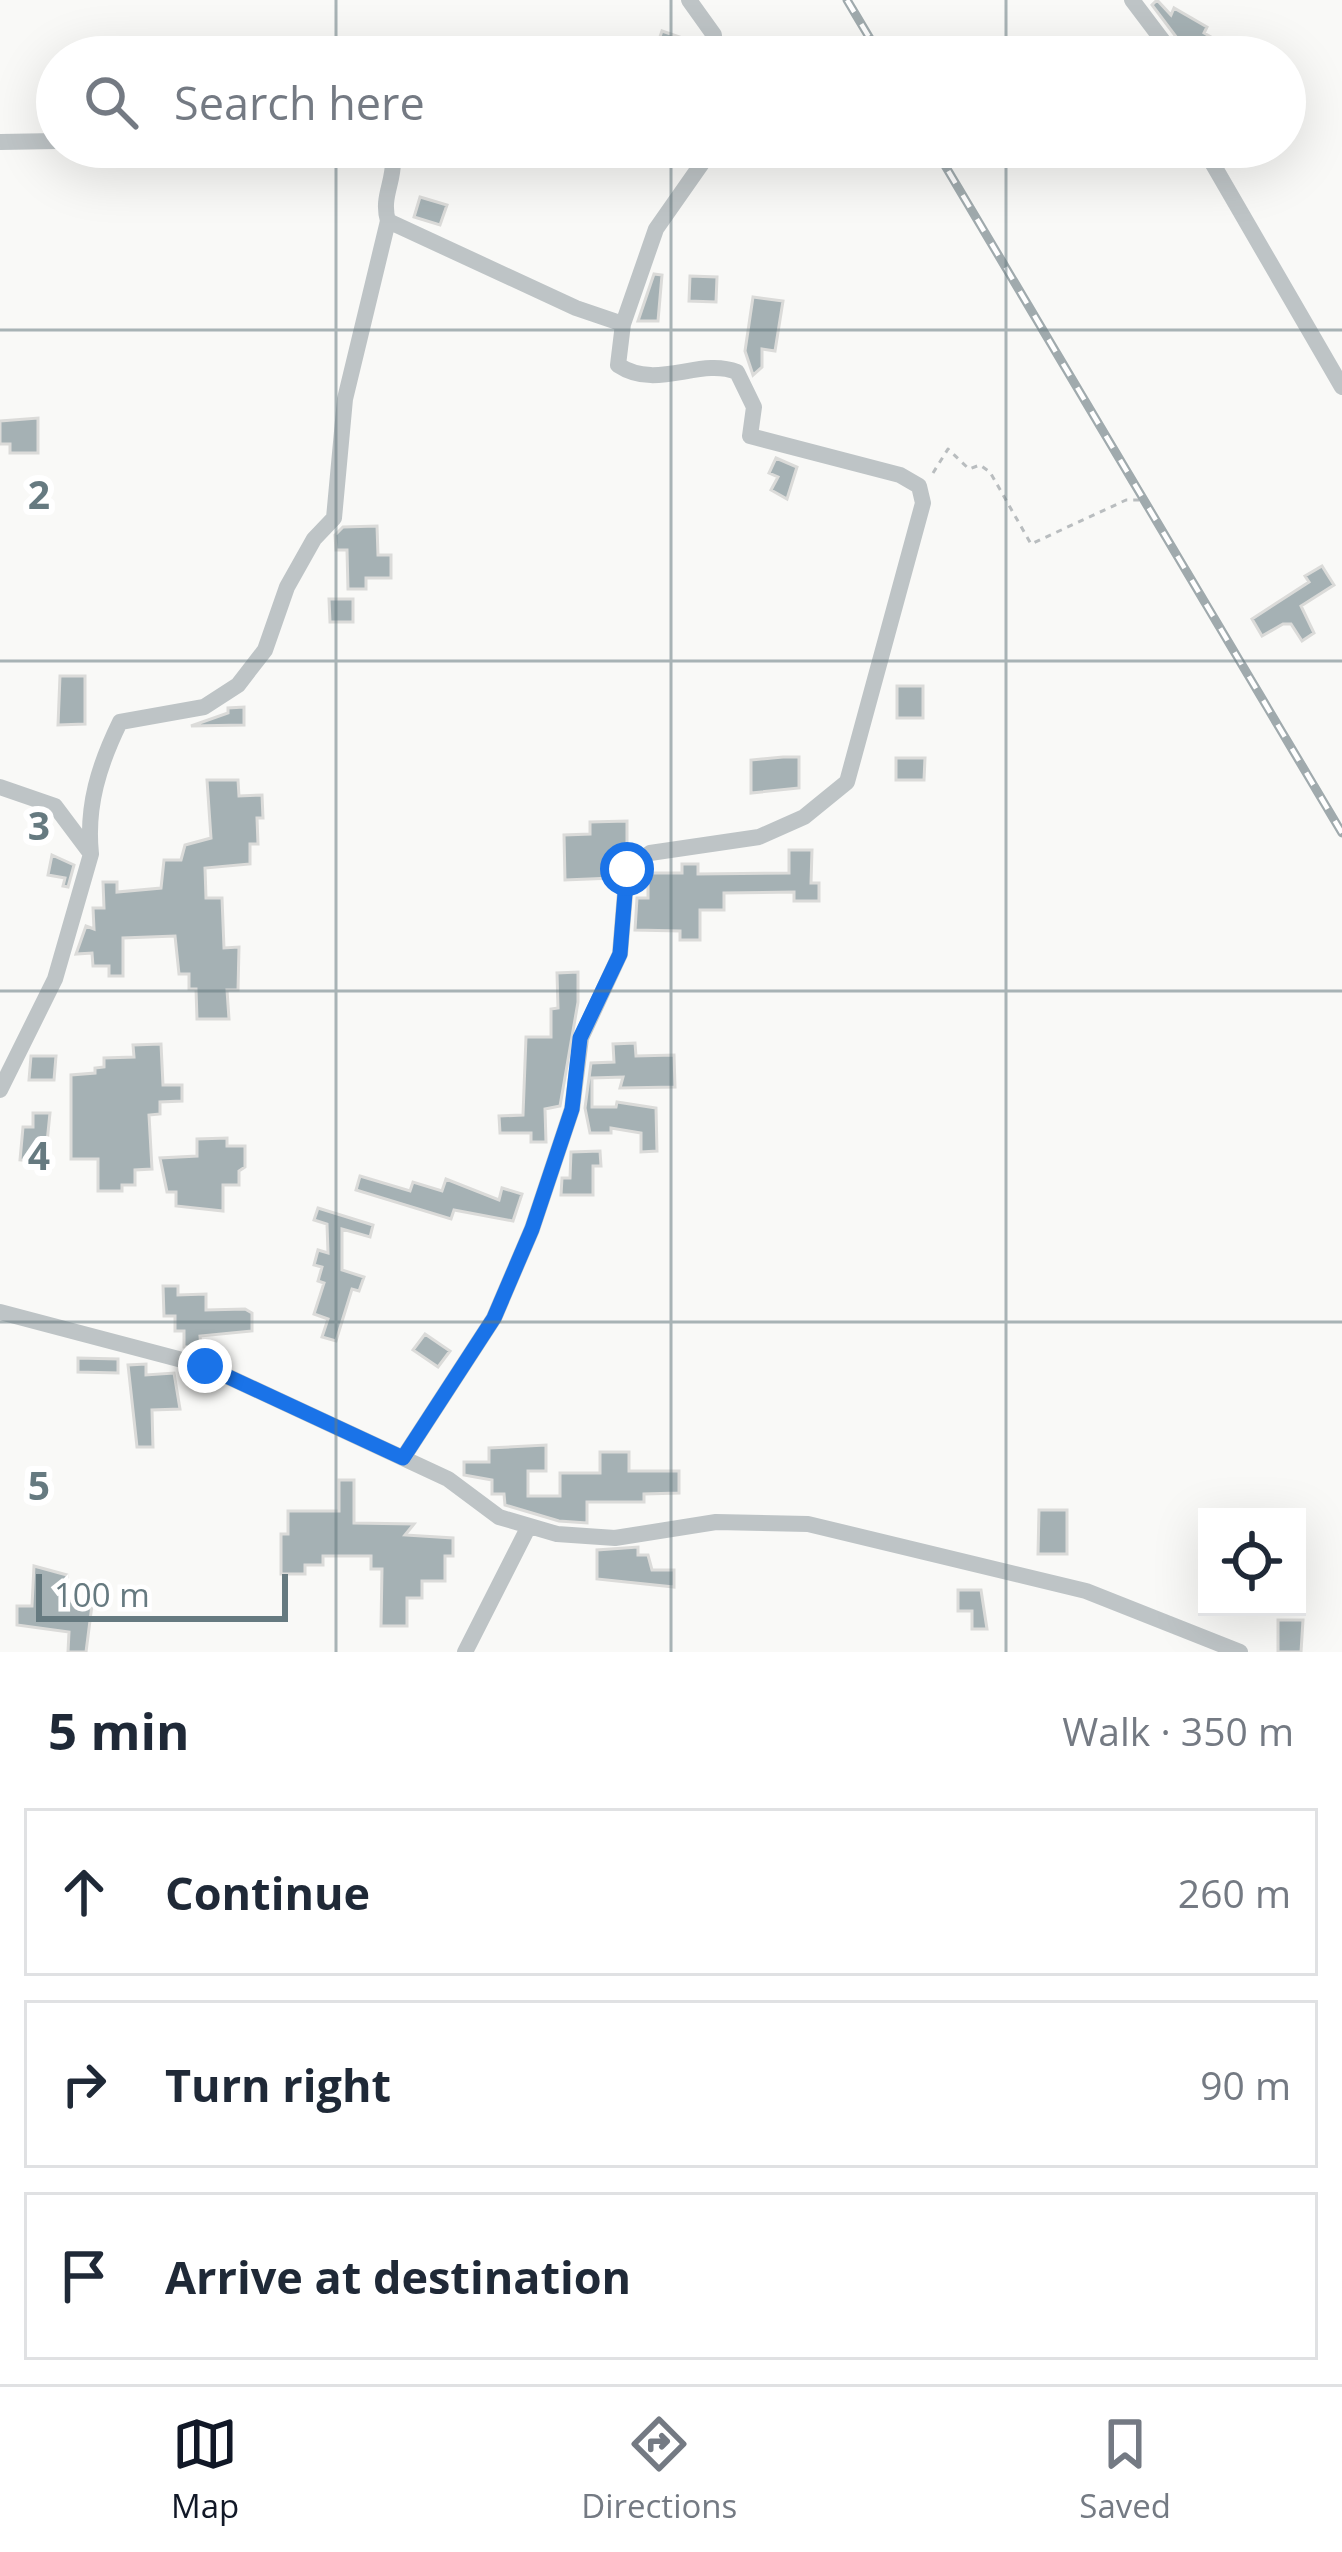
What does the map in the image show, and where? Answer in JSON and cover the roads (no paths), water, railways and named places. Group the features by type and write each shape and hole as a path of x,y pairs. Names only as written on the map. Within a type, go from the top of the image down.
{"street":[{"path":"688,0 714,36"},
{"path":"1132,0 1159,36"},
{"path":"0,142 36,141"},
{"path":"0,1090 55,980 91,854 88,824 100,761 120,722 204,706 238,685 265,650 301,561 334,518 345,399 388,221 382,202 391,168"},
{"path":"403,1458 494,1318 532,1229 572,1109 580,1038 620,954 627,869 650,854 759,837 804,817 847,782 923,503 919,487 900,475 750,436 754,406 737,372 722,366 663,377 630,374 618,365 623,324 656,229 699,168"},
{"path":"1215,168 1342,387"},
{"path":"388,221 576,308 623,324"},
{"path":"0,787 55,806 91,854"},
{"path":"0,1312 205,1366 448,1479 499,1517 529,1526 615,1538 716,1522 808,1524 1086,1591 1240,1652"},
{"path":"465,1652 529,1526"}],"railway":[{"path":"847,0 868,36"},
{"path":"946,168 1342,833"}]}
